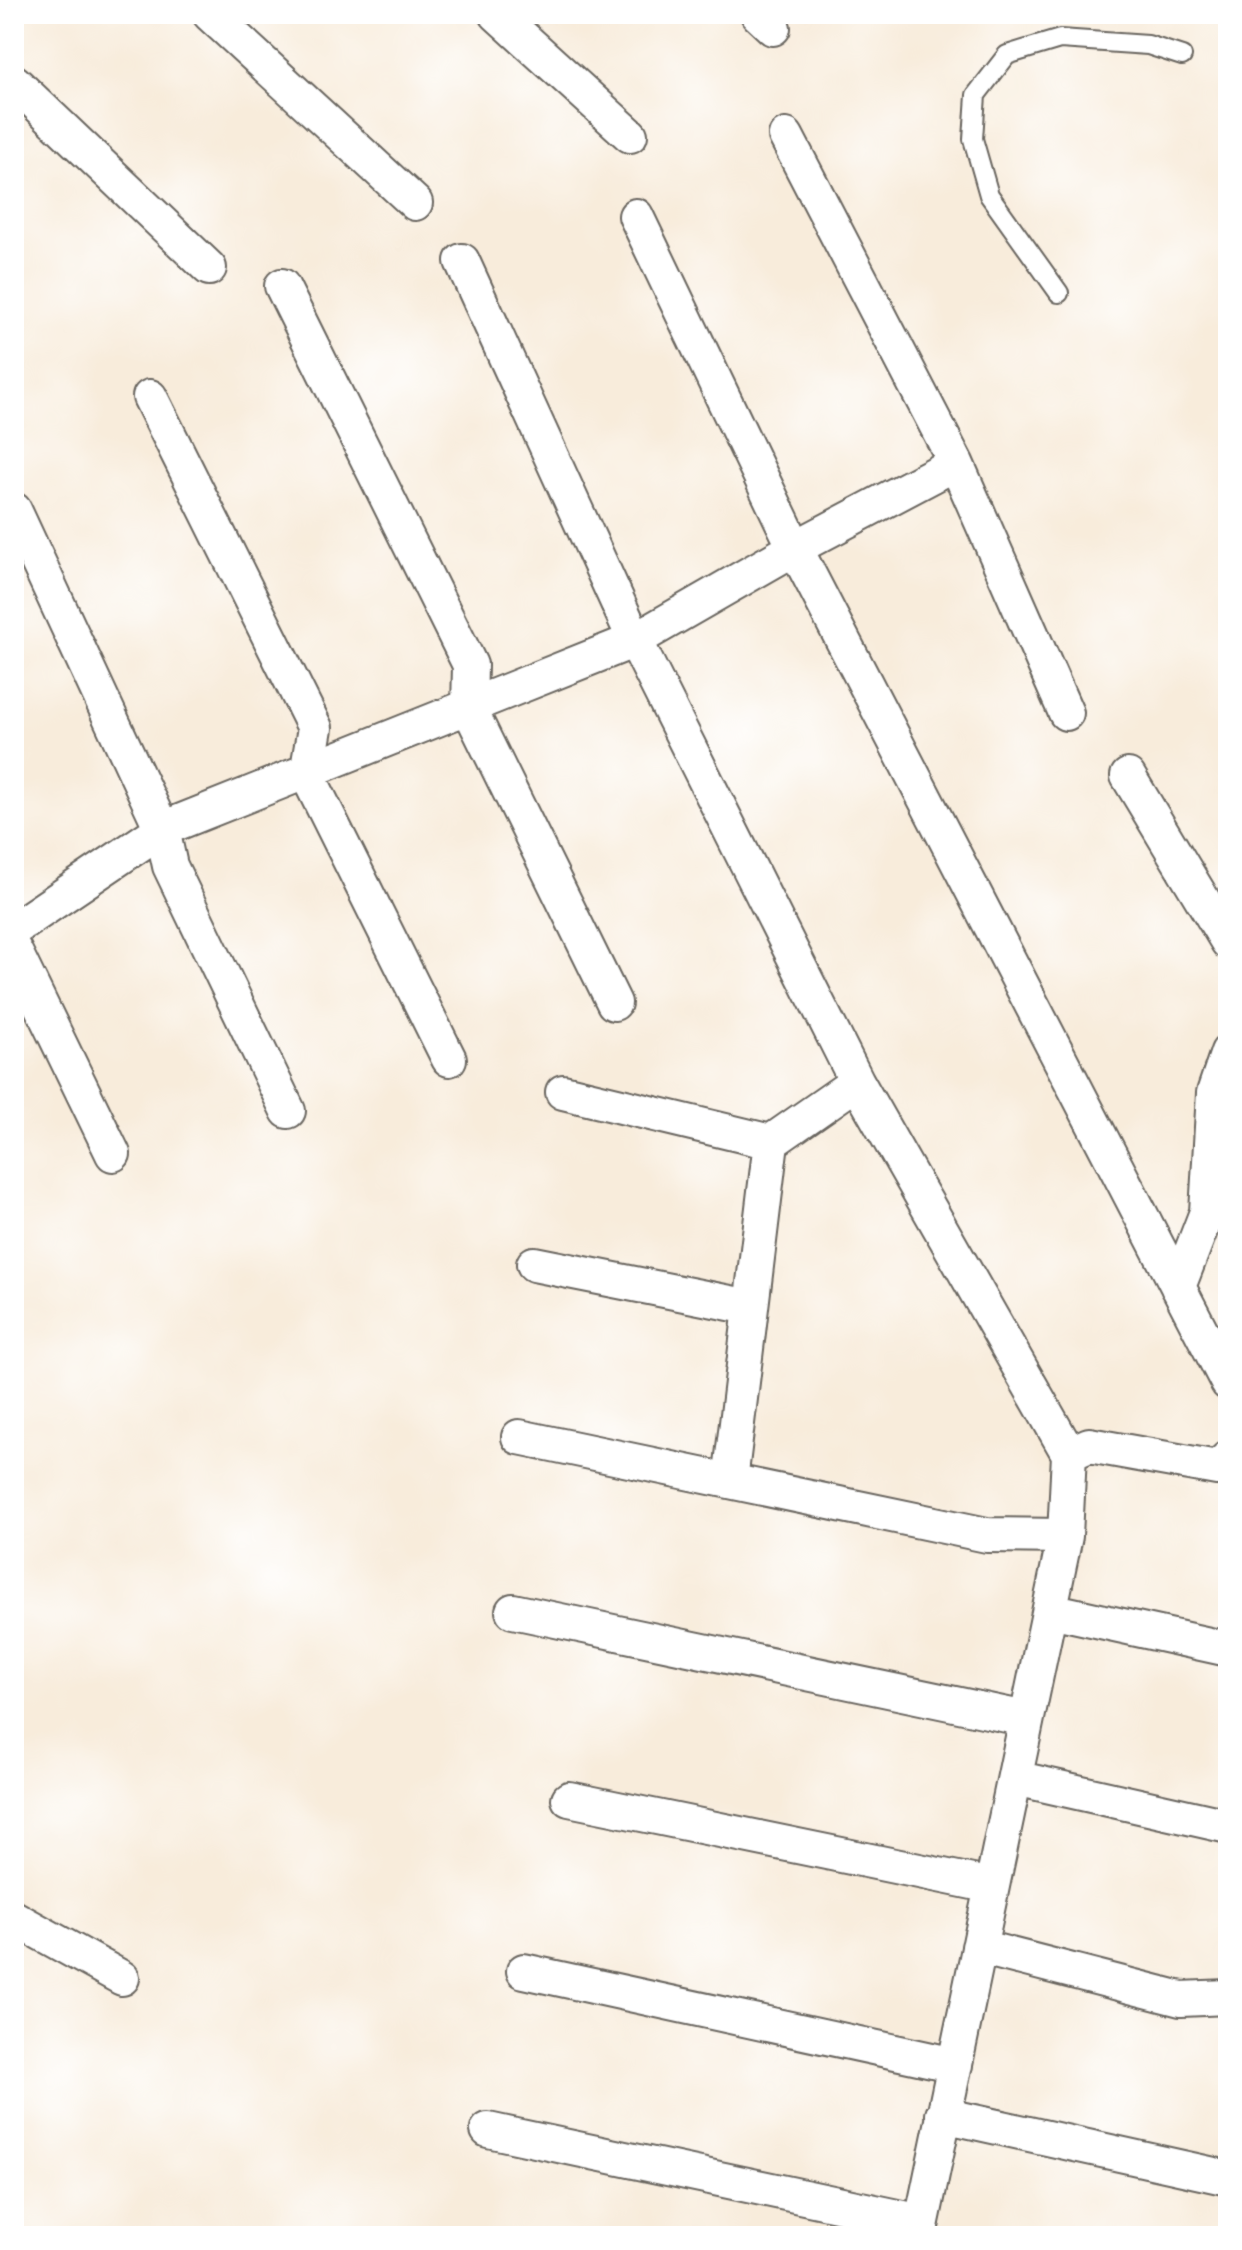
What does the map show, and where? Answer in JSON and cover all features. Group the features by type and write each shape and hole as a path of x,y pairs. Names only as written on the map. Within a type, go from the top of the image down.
{"street":[{"path":"210,14 415,203"},
{"path":"497,14 630,135"},
{"path":"14,82 209,268"},
{"path":"786,136 956,463 1066,713"},
{"path":"636,216 795,548 1228,1383"},
{"path":"462,261 635,640 857,1082 1069,1454 1065,1536 920,2229 488,2130"},
{"path":"282,286 470,665 469,708 614,1003"},
{"path":"150,397 315,728 307,774 449,1059"},
{"path":"14,929 162,829 307,774 635,640 795,548 956,463"},
{"path":"14,510 162,829 170,866 288,1111"},
{"path":"1128,776 1228,942"},
{"path":"14,950 113,1154"},
{"path":"1178,1287 1207,1212 1214,1093 1228,1052"},
{"path":"730,1481 771,1142 857,1082"},
{"path":"563,1092 771,1142"},
{"path":"534,1264 750,1307"},
{"path":"519,1437 987,1535 1065,1536"},
{"path":"1069,1454 1089,1445 1217,1468 1228,1458"},
{"path":"1050,1610 1228,1649"},
{"path":"513,1611 1026,1719"},
{"path":"1015,1778 1228,1826"},
{"path":"569,1799 992,1886"},
{"path":"14,1918 122,1978"},
{"path":"979,1947 1181,1999 1228,1997"},
{"path":"524,1971 955,2065"},
{"path":"943,2115 1228,2178"}],"lane":[{"path":"1059,293 989,195 973,139 976,95 1007,55 1060,39 1148,45 1182,56"}]}
